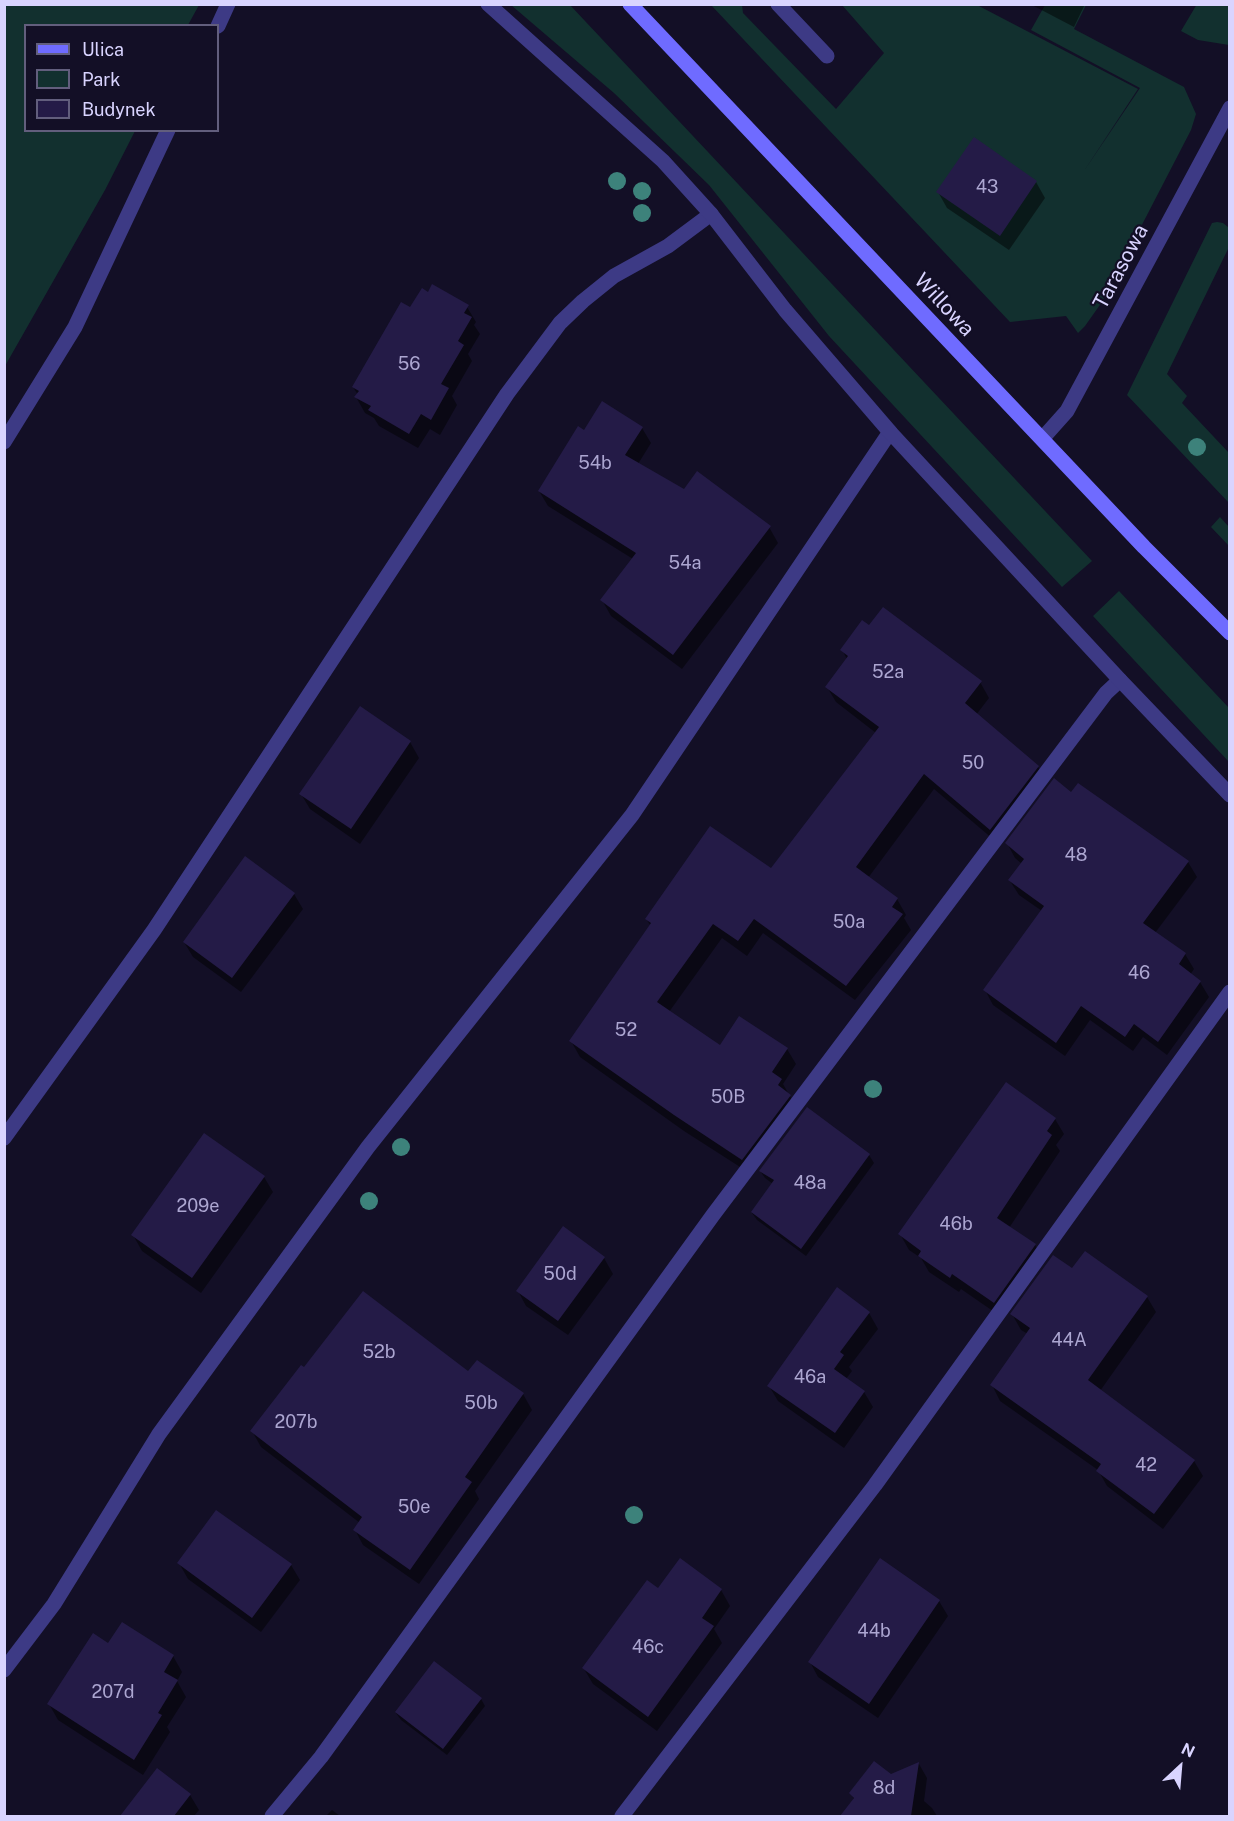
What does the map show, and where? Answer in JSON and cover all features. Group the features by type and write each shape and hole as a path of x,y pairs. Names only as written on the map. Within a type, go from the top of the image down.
{"street":[{"path":"219,24 228,4"},
{"path":"488,4 663,161 711,214 785,310 890,432 1230,795"},
{"name":"Willowa","path":"630,4 1144,548 1230,633"},
{"path":"778,4 827,56"},
{"name":"Tarasowa","path":"1042,439 1067,411 1230,108"},
{"path":"4,442 75,327 167,132"},
{"path":"4,1138 154,930 507,394 560,323 614,276 668,246 711,214"},
{"path":"4,1670 54,1604 159,1434 368,1147 632,815 890,432"},
{"path":"272,1816 328,1747 713,1215 1092,712 1120,680"},
{"path":"622,1816 875,1485 1230,992"}],"green space":[{"path":"5,4 199,5 189,24 24,24 24,132 134,132 105,190 5,366"},
{"path":"1197,4 1229,5 1229,45 1198,40 1181,31"},
{"path":"511,5 570,5 1092,561 1062,587 829,336 709,185 614,93"},
{"path":"711,5 742,5 743,13 836,109 884,53 842,5 977,5 1138,89 1084,171 1140,88 1031,30 1045,5 1086,5 1074,29 1184,87 1196,114 1191,130 1102,302 1085,326 1078,333 1066,316 1010,322"},
{"path":"1217,222 1228,227 1229,247 1167,374 1187,396 1182,403 1229,453 1229,503 1127,395 1212,223"},
{"path":"1220,517 1229,527 1229,546 1211,527"},
{"path":"1119,591 1229,708 1229,762 1093,616"}],"building":[{"path":"974,137 1037,181 1000,236 936,192"},
{"path":"432,284 469,305 464,313 472,317 458,341 464,345 441,384 449,388 431,420 421,414 409,434 368,410 371,406 354,397 359,391 352,387 401,302 410,307 422,288 428,292"},
{"path":"602,401 643,427 625,455 684,489 697,471 771,526 673,655 600,600 636,553 538,491 578,426 584,430"},
{"path":"883,607 982,681 965,703 1039,766 990,830 924,774 856,867 898,898 892,907 903,914 846,986 754,919 738,941 713,924 657,1002 720,1045 739,1016 788,1048 772,1072 782,1079 778,1085 791,1095 742,1160 569,1041 651,923 645,919 710,826 771,868 879,727 825,687 848,656 840,650 862,620 869,625"},
{"path":"360,706 411,741 351,829 299,794"},
{"path":"1054,778 1071,792 1078,783 1189,861 1143,923 1186,953 1179,964 1201,981 1158,1042 1134,1024 1125,1037 1081,1006 1056,1043 983,990 1044,906 1008,880 1024,859 1005,843"},
{"path":"245,856 295,893 232,978 183,942"},
{"path":"1006,1082 1056,1118 1047,1131 1052,1135 997,1218 1036,1244 994,1303 952,1274 950,1278 918,1256 921,1251 898,1234"},
{"path":"807,1107 870,1154 801,1249 751,1212 774,1180 759,1171"},
{"path":"204,1133 265,1176 192,1278 131,1235"},
{"path":"563,1226 605,1257 558,1321 516,1291"},
{"path":"1085,1251 1148,1296 1088,1380 1195,1460 1154,1514 1096,1471 1101,1464 990,1385 1030,1328 1010,1314 1053,1255 1072,1268"},
{"path":"837,1287 870,1312 840,1352 844,1355 834,1369 865,1391 835,1433 767,1386"},
{"path":"363,1291 468,1371 477,1360 524,1393 465,1477 472,1482 410,1570 353,1530 362,1517 250,1431 301,1365 304,1367"},
{"path":"216,1510 292,1564 252,1618 177,1563"},
{"path":"680,1558 722,1589 702,1618 714,1626 648,1717 582,1668 647,1580 658,1588"},
{"path":"880,1558 940,1600 869,1704 808,1662"},
{"path":"122,1622 174,1655 164,1672 178,1680 158,1713 162,1715 134,1760 47,1704 93,1633 108,1643"},
{"path":"434,1661 482,1698 443,1749 395,1712"},
{"path":"874,1761 891,1774 919,1762 911,1816 840,1816 854,1798 849,1793"},
{"path":"157,1768 191,1794 174,1816 120,1816"}]}
